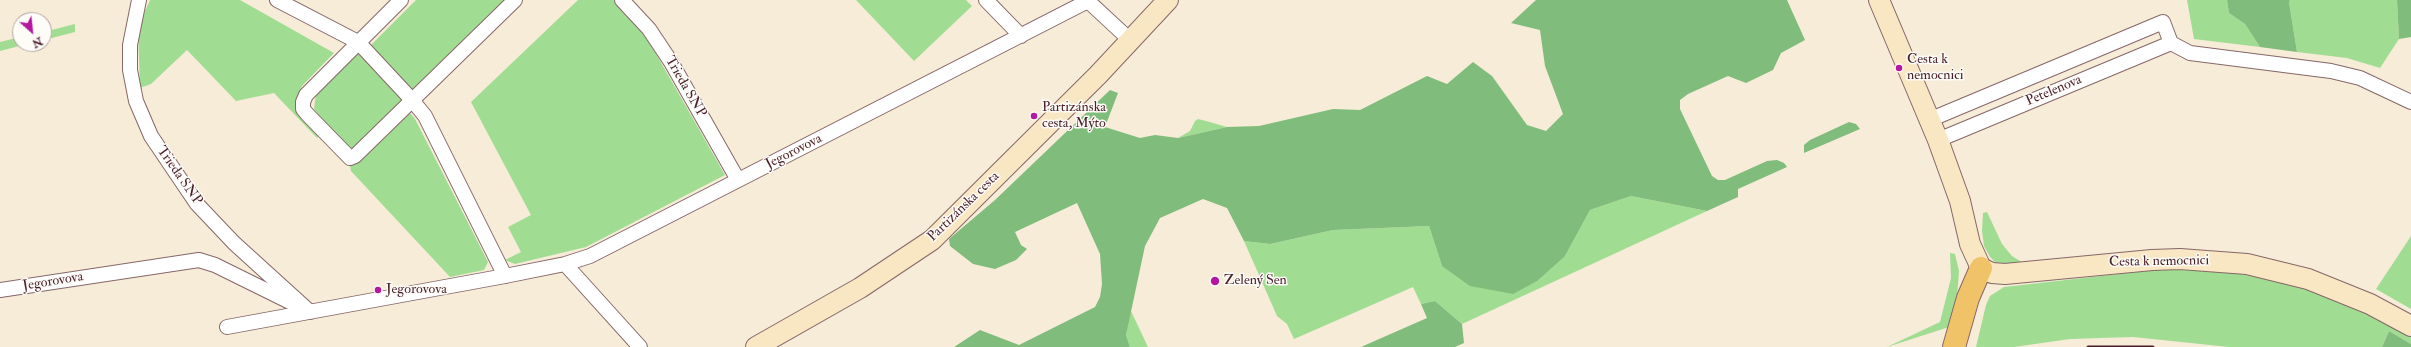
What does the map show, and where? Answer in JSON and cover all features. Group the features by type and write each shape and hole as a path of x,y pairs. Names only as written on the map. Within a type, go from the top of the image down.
{"highway":[{"path":"1954,347 1964,320 1968,298 1981,268"},
{"path":"1963,347 1975,304 1981,268"}],"street":[{"name":"Trieda SNP","path":"139,0 130,45 130,70 136,101 151,136 197,204 234,243 310,312"},
{"path":"277,0 358,42 412,100 425,116 505,276"},
{"path":"401,0 306,95 303,102 303,108 308,115 345,156 350,158 355,156 515,0"},
{"name":"Trieda SNP","path":"622,0 649,29 669,59 738,180"},
{"path":"986,0 1021,36 1088,1 1130,40"},
{"name":"Partizánska cesta","path":"768,344 860,288 932,240 1168,0"},
{"path":"1879,0 1938,140 1960,201 1970,244 1981,268"},
{"path":"1929,120 2163,22 2171,43 2190,53 2331,72 2360,78 2411,102"},
{"name":"Jegorovova","path":"227,328 505,276 565,264 590,256 1021,36"},
{"name":"Petelenova","path":"1938,140 2171,43"},
{"name":"Cesta k nemocnici","path":"1981,268 1992,273 2005,274 2152,260 2180,259 2247,264 2308,279 2370,304 2411,326"},
{"name":"Jegorovova","path":"0,290 199,260 215,265 310,312"},
{"path":"565,264 640,347"}],"green space":[{"path":"150,0 240,0 334,53 302,86 296,99 298,110 319,135 317,138 274,93 236,101 187,50 151,84 140,88 138,27"},
{"path":"416,0 508,0 401,102 415,119 488,262 484,270 450,277 351,171 347,149 314,109 316,94 355,54 371,45"},
{"path":"578,0 614,0 647,38 725,175 586,247 515,264 505,260 521,252 508,227 531,215 471,102"},
{"path":"856,0 966,0 972,6 914,61"},
{"path":"1536,0 1787,0 1805,40 1781,53 1773,70 1746,83 1728,76 1688,94 1680,100 1680,109 1712,176 1718,180 1725,180 1767,161 1777,160 1784,163 1787,167 1738,189 1738,197 1707,211 1631,196 1590,210 1565,256 1537,281 1513,294 1470,286 1442,266 1429,226 1333,230 1270,244 1244,241 1227,208 1203,199 1160,218 1145,246 1126,335 1130,347 954,347 980,330 1019,345 1095,307 1100,297 1102,284 1100,254 1077,203 1015,232 1021,245 1027,249 1016,260 995,269 973,264 950,246 949,239 995,200 1110,90 1118,93 1105,127 1140,138 1155,135 1178,138 1227,127 1259,126 1333,109 1360,110 1427,76 1447,84 1473,62 1492,76 1527,125 1546,131 1563,114 1545,66 1540,30 1511,23"},
{"path":"2187,0 2227,0 2229,13 2245,24 2260,47 2194,39"},
{"path":"2227,0 2290,0 2289,2 2297,52 2260,47 2245,24 2229,13"},
{"path":"2290,0 2397,0 2399,39 2380,68 2347,58 2297,52 2289,2"},
{"path":"2397,0 2411,0 2411,37 2399,39"},
{"path":"75,24 75,32 52,38 52,30"},
{"path":"12,39 12,48 0,51 0,42"},
{"path":"1198,119 1227,127 1178,138 1190,131 1195,121"},
{"path":"1849,122 1856,124 1860,129 1804,153 1804,145 1810,140"},
{"path":"1631,196 1707,211 1462,324 1435,301 1421,304 1413,287 1294,339 1287,324 1277,316 1244,241 1270,244 1333,230 1429,226 1442,266 1565,256 1590,210"},
{"path":"1987,212 2002,244 2012,256 2025,264 2010,266 1997,264 1990,257 1984,246 1982,231 1983,213"},
{"path":"2411,236 2411,309 2376,289"},
{"path":"1950,253 1955,254 1959,271 1957,298 1949,327 1887,347 1940,322 1951,278"},
{"path":"2163,269 2237,273 2288,284 2336,298 2411,336 2411,344 2389,331 2382,347 2229,347 2133,337 2070,339 2014,347 1976,347 1986,305 1990,296 2004,287"},
{"path":"1435,301 1462,324 1464,343 1455,347 1361,347 1427,318 1421,304"},
{"path":"1130,309 1148,347 1130,347 1126,335"},
{"path":"2389,331 2411,344 2411,347 2382,347"}],"railway":[{"path":"2088,347 2153,347"}],"place":[{"name":"Cesta k nemocnici","path":"1899,68"},
{"name":"Partizánska cesta, Mýto","path":"1034,116"},
{"name":"Zelený Sen","path":"1215,281"},
{"name":"Jegorovova","path":"378,290"}]}
